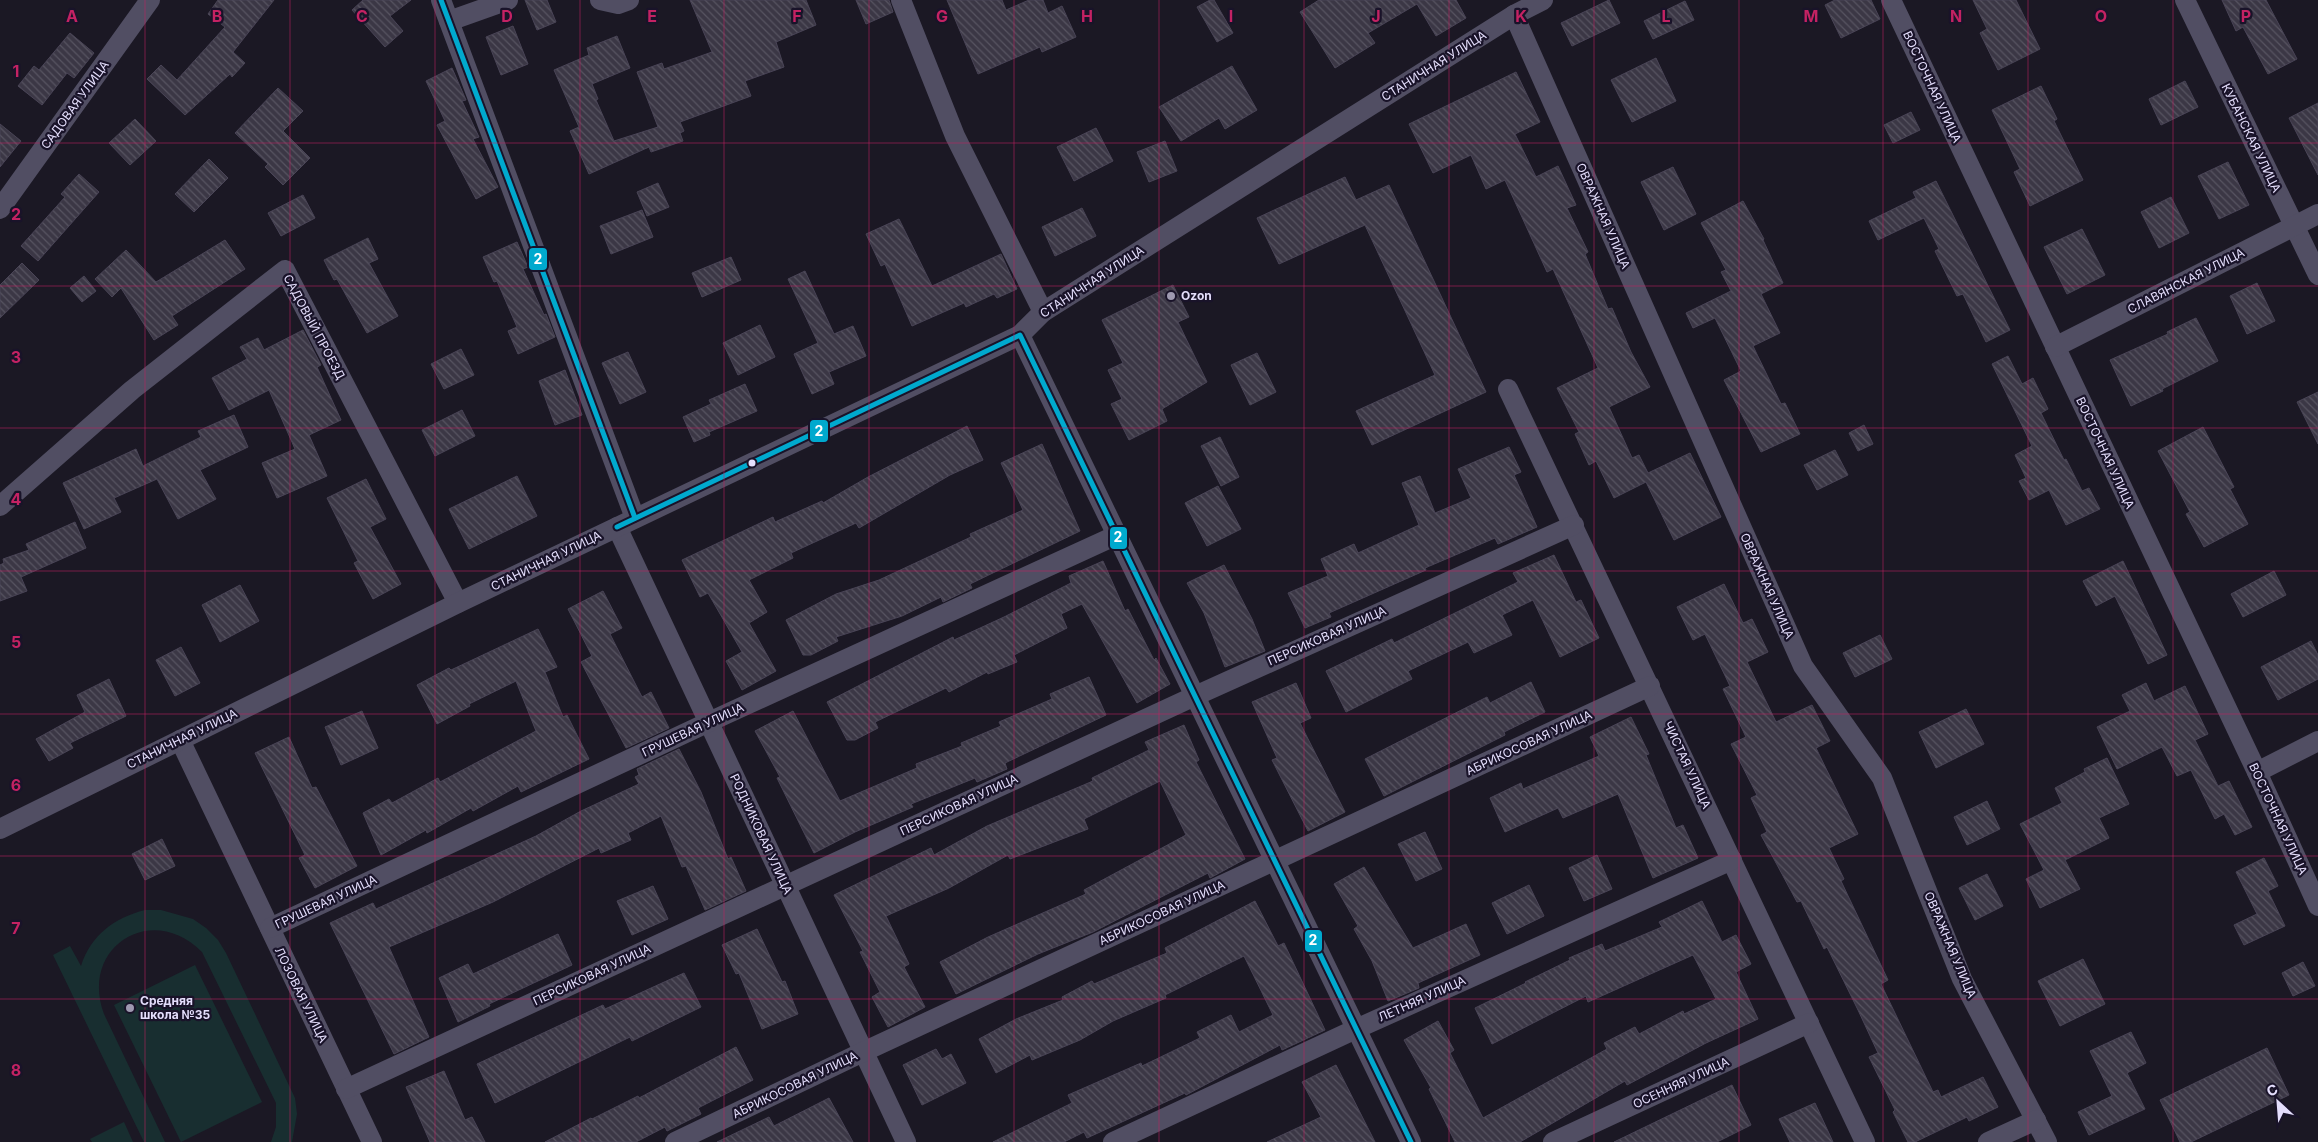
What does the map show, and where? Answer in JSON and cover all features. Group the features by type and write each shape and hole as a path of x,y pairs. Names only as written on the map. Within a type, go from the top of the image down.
{"street":[{"name":"САДОВАЯ УЛИЦА","path":"0,209 150,0"},
{"path":"441,0 635,518"},
{"path":"449,21 508,0"},
{"path":"600,0 618,4 629,0"},
{"path":"901,0 955,136 1043,312"},
{"name":"СТАНИЧНАЯ УЛИЦА","path":"0,828 458,603 1020,336 1043,312 1514,15 1543,0"},
{"name":"ВОСТОЧНАЯ УЛИЦА","path":"1891,0 2257,772 2318,906"},
{"name":"КУБАНСКАЯ УЛИЦА","path":"2185,0 2318,274"},
{"name":"ОВРАЖНАЯ УЛИЦА","path":"1514,15 1802,666 1882,778 1962,979 2047,1142"},
{"name":"СЛАВЯНСКАЯ УЛИЦА","path":"2055,347 2318,214"},
{"name":"САДОВЫЙ ПРОЕЗД","path":"0,506 132,390 285,270 458,603"},
{"path":"1020,336 1411,1142"},
{"name":"ЧИСТАЯ УЛИЦА","path":"1508,389 1865,1142"},
{"name":"ПЕРСИКОВАЯ УЛИЦА","path":"346,1089 1195,696 1574,525"},
{"name":"РОДНИКОВАЯ УЛИЦА","path":"617,527 906,1142"},
{"name":"ГРУШЕВАЯ УЛИЦА","path":"270,928 709,722 1117,535"},
{"name":"АБРИКОСОВАЯ УЛИЦА","path":"676,1142 864,1052 1650,686"},
{"name":"ЛОЗОВАЯ УЛИЦА","path":"180,740 372,1142"},
{"path":"2257,772 2318,742"},
{"name":"ЛЕТНЯЯ УЛИЦА","path":"1113,1142 1356,1029 1732,860"},
{"name":"ОСЕННЯЯ УЛИЦА","path":"1553,1142 1809,1023"},
{"path":"1988,1142 2036,1120"}],"green space":[{"path":"145,910 161,910 193,919 218,940 295,1098 297,1114 292,1142 271,1142 276,1127 276,1103 202,952 182,937 162,931 142,932 125,939 111,951 102,969 99,990 104,1014 165,1142 144,1142 53,955 70,946 81,966 91,945 105,929 123,918"},
{"path":"195,965 262,1102 181,1142 114,1005"},
{"path":"124,1122 133,1142 92,1142 90,1139"}],"building":[{"path":"218,0 274,0 233,52 245,63 232,77 230,74 185,115 147,79 161,65 177,80 225,27 208,14"},
{"path":"363,0 411,0 390,16 403,31 385,47 352,10"},
{"path":"525,0 547,0 556,22 537,30"},
{"path":"690,0 806,0 816,25 776,42 784,67 745,81 751,96 680,122 684,131 680,133 683,141 651,152 649,147 589,174 570,131 579,127 554,70 589,55 587,48 617,36 630,68 592,84 598,99 596,100 614,141 658,127 637,72 662,63 664,69 712,52"},
{"path":"856,0 889,0 893,12 866,24"},
{"path":"947,0 1002,0 1006,10 1029,0 1043,0 1048,13 1062,6 1076,37 1042,52 1040,47 978,74"},
{"path":"1210,0 1214,0 1233,33 1217,42 1197,7"},
{"path":"1319,0 1456,0 1466,18 1436,36 1417,4 1368,33 1375,43 1335,68 1300,12"},
{"path":"1609,0 1620,23 1572,46 1561,23"},
{"path":"1835,0 1871,0 1880,19 1841,38 1825,5"},
{"path":"1973,0 2016,0 2040,49 1998,70 1980,33 1987,29"},
{"path":"2222,0 2266,0 2297,59 2268,74 2243,27 2236,31"},
{"path":"1685,1 1694,20 1653,39 1644,21"},
{"path":"513,26 528,64 501,75 486,37"},
{"path":"70,33 94,53 74,78 67,73 42,105 18,86 34,66 39,70"},
{"path":"1656,58 1676,101 1632,122 1611,80"},
{"path":"1232,66 1257,110 1225,129 1219,118 1181,141 1159,107"},
{"path":"452,68 466,100 462,101 479,137 473,139 498,187 476,199 437,125 445,121 426,81"},
{"path":"1516,72 1540,122 1515,134 1536,177 1558,166 1576,205 1567,208 1588,252 1585,254 1608,309 1612,308 1631,352 1650,387 1609,407 1632,458 1639,455 1648,473 1690,453 1721,517 1674,540 1646,482 1614,498 1596,461 1589,465 1575,434 1579,432 1557,388 1598,368 1553,269 1547,272 1505,180 1486,189 1471,155 1433,173 1409,124"},
{"path":"2185,81 2198,107 2161,125 2149,99"},
{"path":"2041,86 2057,119 2054,121 2083,180 2030,206 2014,172 2020,169 1992,110"},
{"path":"278,88 303,111 283,131 310,158 283,185 265,167 268,164 235,133"},
{"path":"2318,103 2318,175 2289,118"},
{"path":"1911,112 1920,130 1893,143 1884,125"},
{"path":"135,119 156,141 130,165 109,143"},
{"path":"0,124 21,141 0,167"},
{"path":"1096,128 1113,161 1074,181 1057,147"},
{"path":"1165,141 1177,171 1149,182 1137,152"},
{"path":"209,159 228,178 194,212 175,194"},
{"path":"2228,162 2249,205 2219,219 2198,176"},
{"path":"1673,167 1696,214 1664,230 1641,182"},
{"path":"79,174 99,192 38,261 21,246 65,197 61,194"},
{"path":"1345,177 1356,200 1389,185 1486,392 1372,445 1356,411 1435,375 1365,225 1279,264 1257,218"},
{"path":"1936,181 2010,330 1986,342 1963,294 1957,296 1935,251 1939,249 1924,218 1878,240 1869,221 1916,198 1913,192"},
{"path":"658,183 669,207 647,216 637,192"},
{"path":"303,195 315,218 281,236 268,213"},
{"path":"2171,197 2189,233 2159,248 2141,212"},
{"path":"1743,201 1764,239 1783,283 1761,294 1780,333 1753,346 1781,404 1785,403 1800,434 1761,452 1724,380 1741,371 1715,318 1693,328 1686,313 1731,291 1721,272 1726,270 1701,223"},
{"path":"1082,208 1096,236 1055,256 1042,227"},
{"path":"642,210 653,237 611,254 600,226"},
{"path":"899,219 932,286 1001,254 1017,289 997,298 994,294 966,307 964,303 912,326 885,264 881,266 866,234"},
{"path":"2082,229 2105,275 2067,294 2044,247"},
{"path":"368,238 378,259 369,263 398,316 367,333 337,279 334,280 324,260"},
{"path":"225,240 245,269 172,316 178,325 154,340 121,288 112,297 95,279 126,250 156,282"},
{"path":"517,242 528,267 523,269 544,315 546,314 555,337 518,354 508,331 517,327 497,281 494,282 483,257"},
{"path":"731,257 741,280 702,297 692,273"},
{"path":"22,263 39,280 0,318 0,285"},
{"path":"805,271 834,334 853,326 866,356 829,372 834,384 812,394 794,354 818,343 788,279"},
{"path":"84,276 96,291 82,302 70,288"},
{"path":"2257,283 2275,321 2247,334 2230,296"},
{"path":"1173,285 1189,317 1178,322 1207,382 1162,409 1167,421 1129,440 1111,404 1122,399 1108,370 1123,363 1102,320"},
{"path":"2196,318 2218,361 2131,406 2110,360 2168,334 2167,332"},
{"path":"760,325 775,357 738,375 723,343"},
{"path":"303,330 321,365 317,367 341,420 309,435 327,476 277,498 262,463 295,449 269,390 229,410 212,378 247,359 240,347 258,338 264,350"},
{"path":"461,349 474,375 444,389 431,364"},
{"path":"628,352 646,392 620,404 602,363"},
{"path":"1257,353 1276,392 1250,405 1231,365"},
{"path":"2008,356 2022,384 2033,378 2048,409 2041,413 2064,460 2066,459 2082,491 2089,488 2100,509 2066,525 2049,490 2029,500 2019,481 2026,478 2015,455 2032,446 1992,364"},
{"path":"565,370 582,415 555,425 539,381"},
{"path":"745,384 757,411 709,432 710,435 694,442 683,417 711,404 709,400"},
{"path":"2318,392 2318,444 2297,402"},
{"path":"462,410 475,436 435,456 422,430"},
{"path":"234,415 248,447 200,470 216,499 178,519 157,479 114,498 121,512 84,529 63,483 136,449 143,466 201,437 198,431"},
{"path":"1864,425 1873,444 1858,451 1849,433"},
{"path":"967,426 983,460 950,475 859,528 856,523 791,553 793,558 749,580 767,612 749,623 776,671 742,690 726,661 742,652 708,593 700,597 682,560 773,517 775,522 822,501 823,503 868,477"},
{"path":"2203,427 2234,487 2230,489 2248,524 2204,547 2186,514 2190,512 2158,451"},
{"path":"1220,437 1239,477 1221,486 1201,446"},
{"path":"1042,444 1080,531 970,584 972,588 943,602 941,597 902,616 836,637 838,641 811,655 803,655 786,620 836,594 879,580 971,537 970,534 1023,510 1001,463"},
{"path":"1509,447 1521,472 1514,475 1537,527 1498,544 1495,538 1425,568 1426,570 1329,613 1331,617 1305,628 1288,593 1328,576 1321,559 1354,544 1358,553 1419,525 1402,483 1420,476 1435,513 1471,498 1458,469"},
{"path":"1835,450 1848,475 1817,490 1804,465"},
{"path":"517,476 537,516 469,549 449,509"},
{"path":"366,479 386,519 370,527 401,584 373,599 354,563 358,561 327,498"},
{"path":"1218,486 1241,529 1207,546 1185,503"},
{"path":"75,522 86,548 21,577 27,591 0,601 0,565 4,563 3,559 29,550 26,544"},
{"path":"1554,555 1576,602 1581,600 1599,638 1560,657 1533,600 1502,615 1512,635 1474,653 1468,642 1408,671 1412,679 1346,712 1326,671 1392,639 1394,643 1518,582 1513,573"},
{"path":"1103,561 1125,611 1128,609 1154,660 1156,658 1170,684 1137,703 1082,604 1061,614 1067,628 1014,655 1017,662 988,674 987,672 949,692 946,688 875,722 878,728 855,740 847,740 827,702 953,637 954,640 1071,583 1069,576"},
{"path":"2123,561 2167,655 2148,664 2115,596 2096,606 2083,581"},
{"path":"1224,565 1252,619 1265,651 1225,667 1204,613 1187,583"},
{"path":"2274,571 2286,595 2243,617 2231,594"},
{"path":"1724,584 1743,623 1752,619 1768,652 1747,662 1776,722 1812,705 1830,741 1816,748 1858,834 1829,848 1844,879 1841,881 1888,980 1881,984 1933,1092 1938,1090 1941,1097 1983,1077 1998,1107 1969,1121 1967,1117 1915,1142 1908,1142 1893,1112 1895,1110 1869,1057 1878,1053 1858,1010 1827,947 1824,949 1801,901 1797,902 1761,835 1767,832 1751,798 1757,795 1731,744 1746,737 1723,689 1730,686 1705,634 1693,640 1677,607"},
{"path":"240,585 259,621 220,642 202,605"},
{"path":"603,591 622,628 610,634 642,697 651,692 669,728 626,748 581,662 592,656 568,609"},
{"path":"538,629 557,667 545,672 563,717 567,715 589,759 521,792 518,786 473,811 471,808 427,833 426,830 381,855 363,813 389,799 392,803 438,778 440,782 536,731 516,681 469,704 470,706 437,724 417,685 449,668 451,670"},
{"path":"1880,635 1892,659 1855,677 1843,653"},
{"path":"2311,641 2318,655 2318,679 2278,700 2261,667"},
{"path":"181,647 200,683 175,696 156,660"},
{"path":"1089,677 1106,715 1005,763 1007,769 977,782 975,778 911,804 913,807 855,832 814,853 777,778 780,777 755,731 793,711 840,801 917,768 916,764 962,746 961,743 1001,726 999,722 1052,699 1050,694"},
{"path":"109,679 126,716 70,743 73,748 49,761 36,739 85,712 77,695"},
{"path":"1531,682 1545,712 1504,732 1505,735 1384,796 1365,759 1487,697 1490,703"},
{"path":"1296,683 1311,718 1300,723 1345,812 1308,831 1272,760 1277,758 1252,702"},
{"path":"2146,683 2154,701 2185,686 2208,734 2195,740 2218,786 2229,781 2252,827 2235,835 2224,814 2215,819 2191,770 2177,776 2162,747 2117,769 2097,727 2130,711 2122,695"},
{"path":"1966,709 1984,744 1936,768 1919,732"},
{"path":"362,711 378,748 341,765 325,727"},
{"path":"1631,717 1649,754 1646,755 1676,828 1683,825 1698,858 1653,878 1618,794 1563,818 1558,808 1505,832 1490,798 1521,783 1523,789 1599,756 1590,737"},
{"path":"1184,725 1199,760 1196,762 1245,859 1210,878 1208,873 1093,932 1038,954 956,994 940,962 988,937 1086,894 1084,890 1186,835 1160,781 1084,819 1088,829 1010,859 1008,855 949,888 886,916 909,964 904,967 925,1007 888,1027 872,997 880,992 860,952 863,951 834,895 931,848 934,855 987,826 1093,781 1092,778 1149,750 1145,742"},
{"path":"289,737 312,788 316,787 357,866 315,888 299,858 305,855 255,753"},
{"path":"679,749 701,792 728,859 731,857 746,891 705,910 686,866 682,867 661,816 628,833 631,840 601,853 599,848 493,902 389,947 429,1037 394,1054 330,923 373,903 376,909 536,836 581,811 639,784 635,777 639,775 637,769"},
{"path":"2107,758 2129,804 2099,818 2109,838 2065,860 2080,889 2040,908 2026,879 2044,870 2020,824 2062,803 2055,788 2085,772 2084,769"},
{"path":"1987,801 2000,829 1967,845 1954,817"},
{"path":"1425,832 1442,869 1416,881 1398,844"},
{"path":"162,839 175,866 145,880 132,854"},
{"path":"1597,855 1612,889 1584,901 1569,868"},
{"path":"2264,858 2278,886 2268,891 2285,926 2244,945 2234,925 2257,914 2236,872"},
{"path":"1364,867 1413,948 1466,924 1480,955 1418,983 1419,988 1388,1001 1372,961 1354,929 1358,926 1334,884"},
{"path":"1987,874 2003,906 1975,920 1959,888"},
{"path":"1529,885 1544,916 1507,934 1492,903"},
{"path":"653,886 668,919 632,935 617,901"},
{"path":"1255,901 1278,946 1284,943 1325,1030 1282,1050 1280,1045 1186,1095 1185,1093 1087,1138 1084,1132 1064,1142 993,1142 1072,1103 1068,1095 1141,1063 1142,1066 1200,1038 1197,1032 1231,1015 1239,1032 1273,1015 1244,956 1165,995 1166,998 1113,1021 1080,1040 1032,1060 1030,1055 996,1073 979,1039 1016,1019 1063,1000 1062,997 1092,981 1094,984 1167,953 1165,948"},
{"path":"1702,901 1722,942 1736,935 1751,964 1736,972 1758,1019 1706,1043 1627,1085 1625,1081 1520,1142 1455,1142 1429,1089 1431,1088 1404,1040 1438,1021 1454,1050 1450,1053 1483,1118 1607,1049 1604,1043 1635,1027 1639,1034 1683,1011 1684,1014 1716,999 1693,955 1588,1002 1586,996 1492,1044 1475,1008 1570,960 1569,958 1602,944 1605,951 1662,927 1659,922"},
{"path":"757,929 782,982 785,981 798,1014 762,1029 739,973 736,974 722,945"},
{"path":"558,934 572,965 489,1004 490,1006 458,1022 439,978 468,964 473,974"},
{"path":"2083,959 2105,1004 2060,1026 2038,981"},
{"path":"2303,962 2315,986 2293,996 2282,973"},
{"path":"684,973 701,1007 632,1041 630,1037 495,1103 477,1064 603,1005 605,1009"},
{"path":"2131,1032 2146,1063 2127,1073 2145,1109 2089,1135 2078,1112 2112,1096 2090,1051"},
{"path":"736,1047 753,1080 698,1108 701,1114 667,1131 665,1127 636,1142 545,1142 638,1096 639,1098"},
{"path":"2267,1048 2289,1095 2191,1142 2180,1142 2160,1100"},
{"path":"936,1049 942,1059 951,1054 966,1083 922,1105 903,1065"},
{"path":"1336,1065 1375,1142 1267,1142 1321,1117 1302,1082"},
{"path":"444,1071 465,1120 472,1117 485,1142 430,1142 406,1087"},
{"path":"1732,1085 1751,1125 1717,1142 1614,1142"},
{"path":"829,1098 853,1142 717,1142 769,1117 774,1126"},
{"path":"1815,1103 1833,1142 1790,1142 1779,1119"}],"transit line":[{"name":"2","path":"441,0 635,518"},
{"name":"2","path":"617,527 1020,335 1411,1142"}],"place":[{"name":"Ozon","path":"1171,296"},
{"name":"Средняя школа №35","path":"130,1008"}]}
